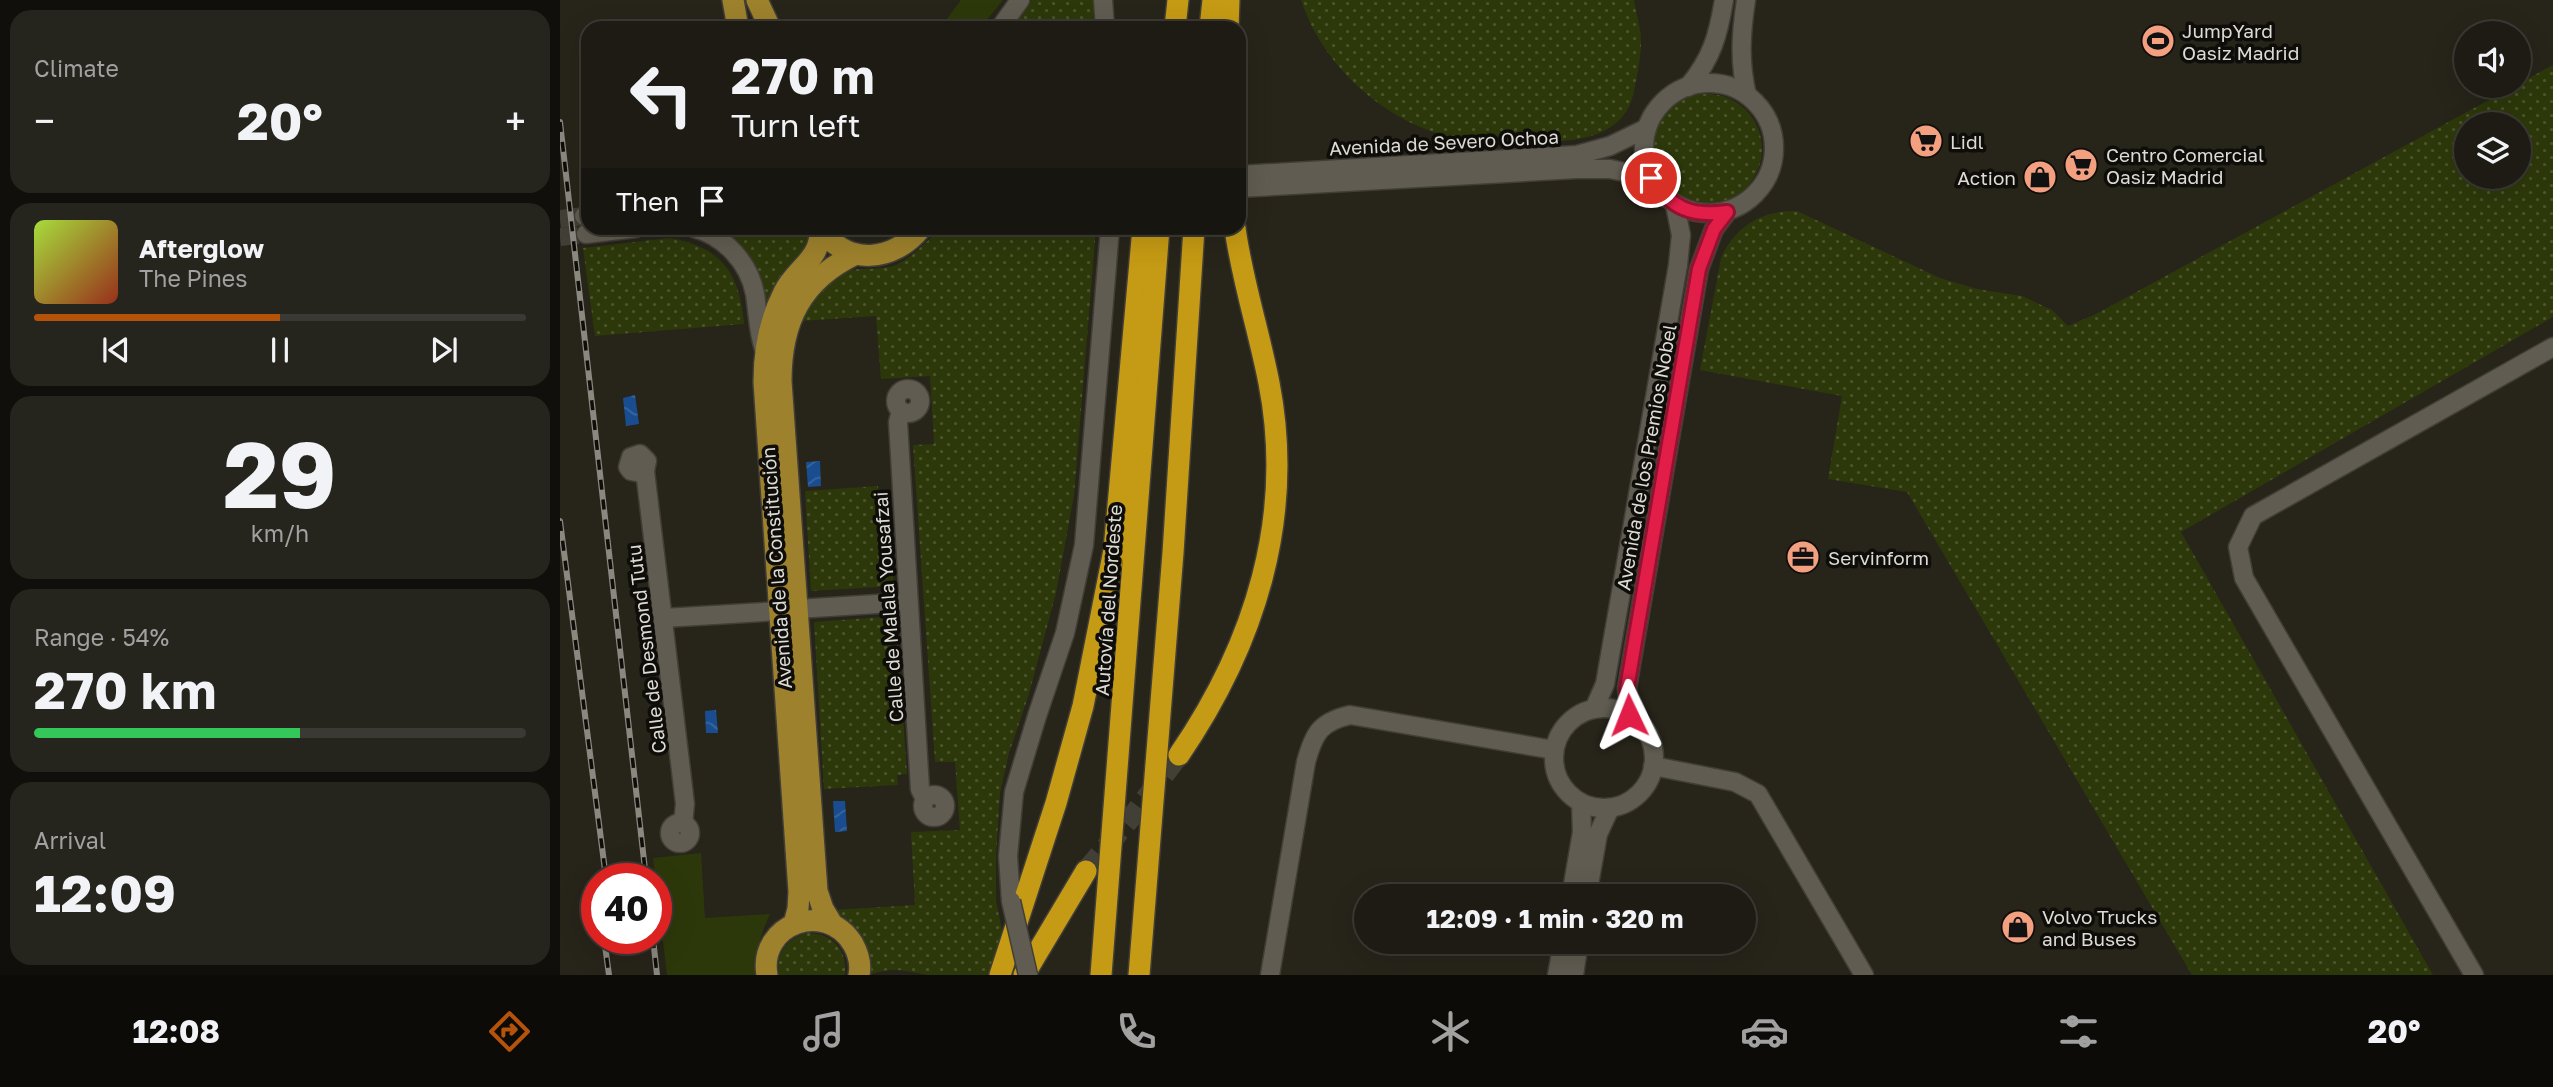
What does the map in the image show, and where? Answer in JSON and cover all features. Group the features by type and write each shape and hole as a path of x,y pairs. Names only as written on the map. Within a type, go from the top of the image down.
{"highway":[{"path":"1161,21 1163,0"},
{"path":"1176,21 1178,0"},
{"path":"1211,21 1213,0"},
{"path":"1228,21 1229,0"},
{"path":"1000,975 1056,803 1083,706 1114,550 1142,235"},
{"name":"Autovía del Nordeste","path":"1101,975 1158,235"},
{"path":"1139,975 1173,552 1194,235"},
{"path":"1179,755 1207,714 1230,669 1251,618 1267,563 1276,507 1277,443 1270,386 1237,235"},
{"path":"1026,975 1086,871"}],"main road":[{"path":"733,0 737,21"},
{"path":"755,0 756,21"},
{"path":"755,0 766,21"},
{"name":"Avenida de la Constitución","path":"820,235 817,252 785,290 774,314 764,349 764,382 817,891 832,924 847,935 857,951 859,975"},
{"path":"825,235 837,245 856,254 879,255 897,250 915,235"},
{"name":"Avenida de la Constitución","path":"794,924 799,892 781,351 796,310 813,283 841,261 856,254"},
{"path":"767,975 765,967 769,949 779,934 806,920 832,924"}],"street":[{"path":"1005,21 1020,0"},
{"path":"1103,0 1104,21"},
{"path":"1688,87 1702,70 1713,49 1724,0"},
{"path":"1746,0 1740,54 1747,95"},
{"path":"1708,83 1729,86 1747,95 1764,113 1773,135 1774,152 1765,183 1751,198 1727,212 1701,213 1675,205 1661,193 1651,178 1644,153 1647,128 1656,110 1670,96 1688,87 1708,83"},
{"name":"Avenida de Severo Ochoa","path":"1246,187 1577,155 1610,146 1647,128"},
{"name":"Avenida de Severo Ochoa","path":"1246,175 1610,169 1651,178"},
{"name":"Avenida de los Premios Nobel","path":"1594,709 1605,684 1676,277 1681,235 1675,205"},
{"name":"Avenida de los Premios Nobel","path":"1629,715 1627,688 1699,269 1714,229 1727,212"},
{"path":"708,235 724,243 742,262 754,290 759,335 764,349"},
{"path":"1026,975 1011,901 1008,856 1014,792 1065,633 1083,545 1109,235"},
{"path":"2474,975 2244,578 2238,547 2253,516 2553,347"},
{"name":"Calle de Malala Yousafzai","path":"901,411 898,422 908,602 920,789 925,799"},
{"name":"Calle de Desmond Tutu","path":"645,471 685,804 683,824"},
{"path":"664,618 908,602"},
{"path":"1594,709 1612,709 1629,715 1641,724 1653,751 1653,766 1648,782 1625,804 1595,808 1581,803 1568,794 1559,781 1554,766 1554,750 1559,736 1568,723 1580,714 1594,709"},
{"path":"1270,975 1306,762 1312,740 1332,719 1350,715 1554,750"},
{"path":"1653,766 1735,782 1758,794 1864,975"},
{"path":"1573,884 1582,832 1581,803"},
{"path":"1589,884 1598,834 1610,808"},
{"path":"1558,975 1561,954"},
{"path":"1574,975 1578,954"}],"green space":[{"path":"961,0 1003,0 986,21 946,20"},
{"path":"1032,0 1093,0 1094,21 1017,21"},
{"path":"1301,0 1634,0 1641,47 1632,100 1615,124 1584,138 1504,143 1449,137 1394,113 1369,96 1347,76 1328,53"},
{"path":"2553,65 2553,317 2181,532 2433,975 2192,975 1907,492 1828,479 1842,396 1700,370 1721,258 1742,229 1762,217 1785,211 1797,211 1940,278 1977,289 2022,296 2052,310 2068,326 2096,314 2454,119 2454,189 2531,189 2531,112 2467,112 2492,98 2531,98 2531,77"},
{"path":"1707,94 1728,98 1746,110 1758,128 1762,149 1758,170 1746,188 1728,200 1707,204 1686,200 1668,188 1656,170 1652,149 1656,128 1668,110 1686,98"},
{"path":"716,235 809,235 812,244 764,313"},
{"path":"935,235 1095,235 1074,495 1056,593 1029,694 1009,753 1000,793 996,901 1002,930 988,975 928,975 892,970 869,975 863,945 833,910 915,905 911,832 960,830 955,762 935,762 913,445 934,444 930,376 881,379 876,316 800,321 824,287 839,275 859,269 896,265"},
{"path":"669,238 702,248 724,265 738,291 744,324 595,336 583,248"},
{"path":"878,486 879,495 888,495 894,586 811,591 805,491"},
{"path":"896,616 907,774 897,775 898,785 824,789 814,622"},
{"path":"701,853 705,918 770,914 759,944 755,975 667,975 664,954 672,954 672,863 654,863 653,858"},
{"path":"807,933 824,936 836,945 844,958 845,975 779,975 779,960 784,948"}],"water":[{"path":"635,395 639,424 626,426 623,398"},
{"path":"820,461 821,486 808,487 806,462"},
{"path":"716,710 718,733 706,733 705,711"},
{"path":"833,801 845,801 847,831 835,832"}],"tunnel":[{"path":"560,219 581,216"},
{"path":"560,237 581,235"},
{"path":"1086,871 1179,755"}],"railway":[{"path":"560,122 644,863"},
{"path":"560,521 604,863"},
{"path":"606,954 609,975"},
{"path":"655,954 657,975"}],"place":[{"name":"JumpYard Oasiz Madrid","path":"2158,41"},
{"name":"Lidl","path":"1926,141"},
{"name":"Centro Comercial Oasiz Madrid","path":"2081,165"},
{"name":"Action","path":"2040,177"},
{"name":"Servinform","path":"1803,557"},
{"name":"Volvo Trucks and Buses","path":"2018,927"}],"route":[{"path":"1629,715 1627,688 1699,269 1714,229 1727,212 1692,212 1675,205 1661,193 1651,178"}]}
